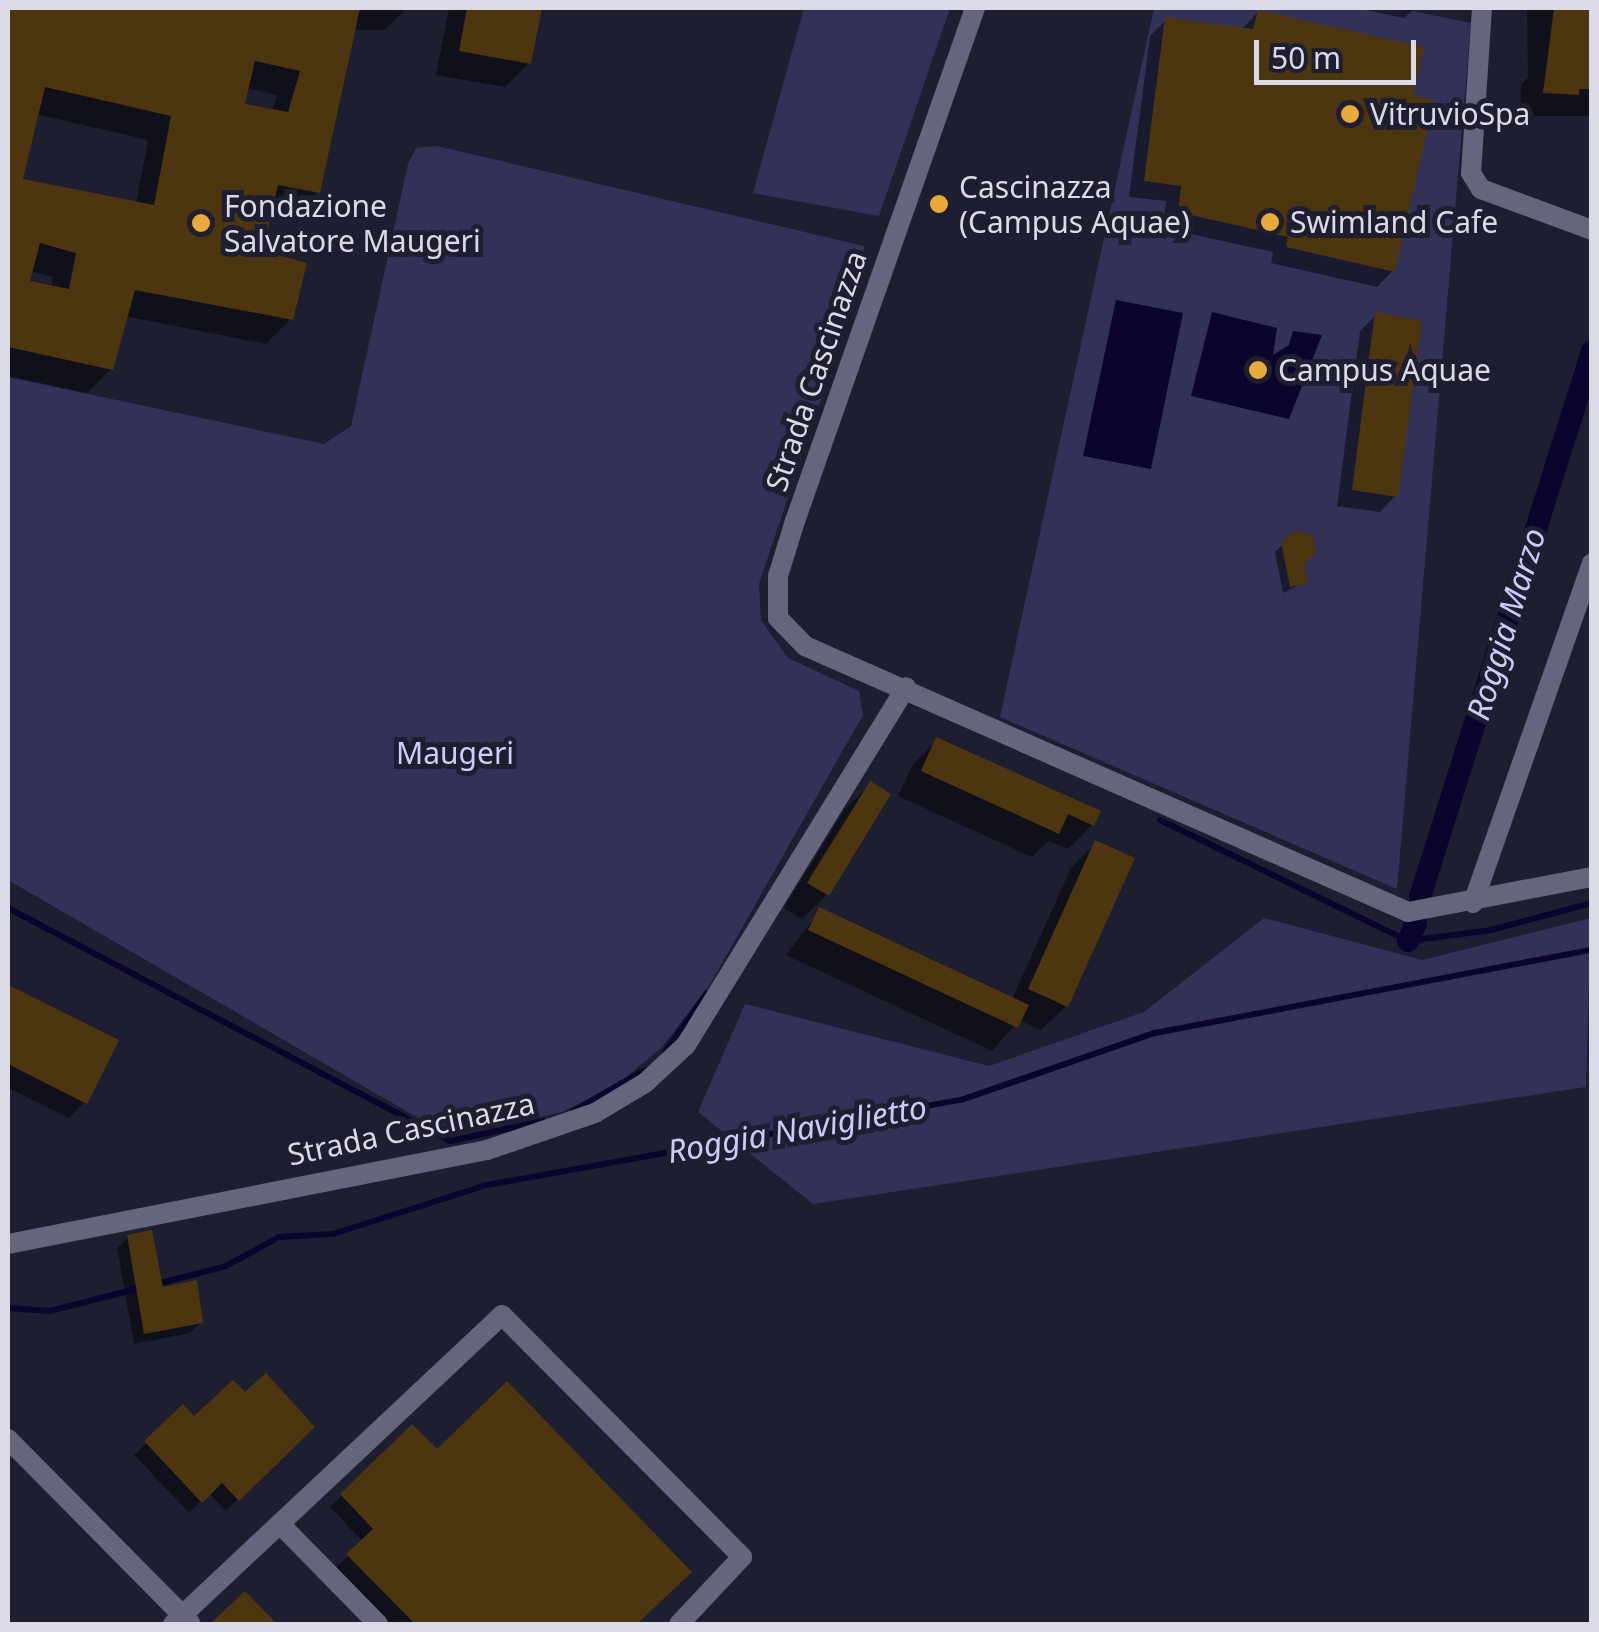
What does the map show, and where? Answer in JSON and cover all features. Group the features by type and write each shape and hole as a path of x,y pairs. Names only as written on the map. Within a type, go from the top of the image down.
{"street":[{"name":"Strada Cascinazza","path":"975,8 778,576 778,618 805,646 906,686 1360,896 1408,912 1474,903 1592,877"},
{"path":"1482,8 1471,173 1481,188 1592,230"},
{"path":"1474,903 1592,564"},
{"name":"Strada Cascinazza","path":"8,1244 487,1150 595,1114 644,1084 686,1045 906,686"},
{"path":"8,1439 182,1621 502,1315 742,1557 679,1624"},
{"path":"280,1524 378,1624"}],"green space":[{"path":"804,8 950,8 879,216 753,193"},
{"name":"Campus Aquae","path":"1154,8 1398,8 1471,23 1397,889 1000,717"},
{"name":"Maugeri","path":"437,146 864,246 865,269 759,584 761,620 788,658 859,691 863,715 709,986 662,1047 617,1085 562,1112 451,1137 8,880 8,377 324,444 351,426 408,164 416,148"},
{"path":"1264,918 1422,960 1591,918 1586,1087 813,1204 698,1112 745,1004 989,1066 1144,1012"}],"shaded area":[{"path":"1116,300 1183,313 1151,469 1083,456"},
{"path":"1212,312 1277,328 1273,355 1289,345 1293,331 1322,335 1289,419 1191,396"}],"building":[{"path":"8,8 360,8 320,193 278,185 263,251 307,263 293,320 135,290 113,370 8,347","holes":["255,61 300,71 288,112 245,104","45,87 171,116 154,205 23,179","40,243 76,253 69,289 30,281"]},
{"path":"467,8 542,8 531,64 459,51"},
{"path":"1554,8 1592,8 1592,89 1579,89 1579,95 1543,93"},
{"path":"1258,10 1424,47 1413,95 1434,100 1395,272 1286,247 1288,237 1178,212 1181,186 1144,181 1165,17 1253,29"},
{"path":"1375,312 1422,321 1398,497 1352,490"},
{"path":"1296,530 1313,536 1316,554 1304,564 1308,583 1290,587 1281,542"},
{"path":"936,737 1101,811 1094,826 1068,814 1059,834 921,771"},
{"path":"870,781 891,794 829,896 807,883"},
{"path":"1095,840 1135,858 1068,1007 1028,989"},
{"path":"819,907 1029,1005 1018,1028 808,930"},
{"path":"8,985 119,1040 87,1104 8,1064"},
{"path":"152,1230 163,1287 197,1280 203,1323 144,1334 127,1235"},
{"path":"266,1373 315,1427 239,1501 222,1483 202,1503 144,1441 183,1404 194,1416 233,1380 245,1392"},
{"path":"507,1381 692,1572 637,1624 415,1624 346,1554 373,1529 340,1494 412,1424 437,1449"},
{"path":"245,1591 277,1624 210,1624"}],"waterway":[{"name":"Roggia Marzo","path":"1420,897 1592,351"},
{"path":"1160,820 1408,941 1491,930 1592,903"},
{"path":"8,908 450,1141 543,1121"},
{"name":"Roggia Marzo","path":"1408,941 1416,923"},
{"name":"Roggia Naviglietto","path":"157,1284 226,1266 279,1237 333,1234 487,1185 961,1100 1155,1033 1592,950"},
{"path":"665,1052 707,993"},
{"path":"573,1111 645,1070"},
{"name":"Roggia Naviglietto","path":"8,1308 50,1311 140,1288"}],"place":[{"name":"VitruvioSpa","path":"1350,114"},
{"name":"Cascinazza (Campus Aquae)","path":"939,204"},
{"name":"Swimland Cafe","path":"1270,222"},
{"name":"Fondazione Salvatore Maugeri","path":"201,223"},
{"name":"Campus Aquae","path":"1258,370"}]}
